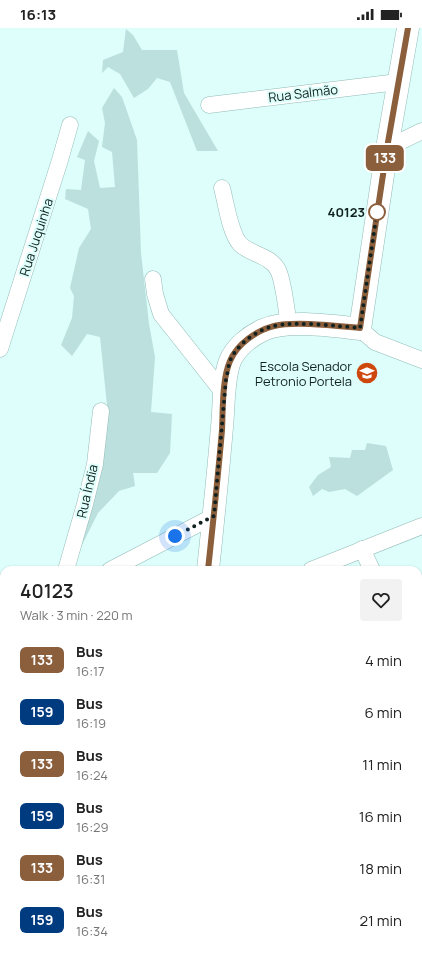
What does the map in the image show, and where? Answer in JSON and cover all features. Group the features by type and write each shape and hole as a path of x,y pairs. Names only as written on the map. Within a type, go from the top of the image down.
{"main road":[{"path":"208,566 225,395 230,361 238,348 249,338 262,330 274,326 289,324 360,328 387,148 408,28"}],"street":[{"name":"Rua Salmão","path":"208,105 398,82"},
{"name":"Rua Juquinha","path":"0,349 70,125"},
{"path":"387,148 422,131"},
{"path":"222,188 234,233 240,243 249,250 273,262 278,270 289,324"},
{"path":"153,279 155,294 161,314 191,354 225,395"},
{"path":"360,328 375,342 422,360"},
{"name":"Rua Índia","path":"67,566 93,471 101,411"},
{"path":"118,566 214,516"},
{"path":"321,566 422,526"},
{"path":"362,549 370,566"}],"shaded area":[{"path":"126,29 133,35 142,50 177,50 184,93 218,151 197,151 170,82 157,78 148,89 134,98 120,74 108,67 102,73 103,60 123,52"},
{"path":"114,88 122,97 137,140 141,253 149,324 155,357 151,412 172,414 170,453 157,473 133,473 135,486 119,491 98,513 81,547 108,415 100,337 87,334 72,356 61,345 72,318 74,296 70,288 79,248 91,229 88,209 65,199 66,189 81,190 85,160 77,157 88,131 99,141 94,161 100,188 115,187 112,152 102,147 105,123 102,108"},
{"path":"367,443 386,446 393,470 357,496 345,489 329,492 322,489 313,496 309,487 318,475 331,467 329,457 350,458 352,450 365,450"}],"bus line":[{"name":"133","path":"208,566 218,480 226,379 230,361 238,348 249,338 262,330 274,326 289,324 360,328 387,148 408,28"}],"place":[{"name":"40123","path":"377,212"},
{"name":"Escola Senador Petronio Portela","path":"367,373"}],"route":[{"path":"175,536 214,516 226,379 230,361 238,348 249,338 262,330 274,326 289,324 360,328 377,212"}]}
